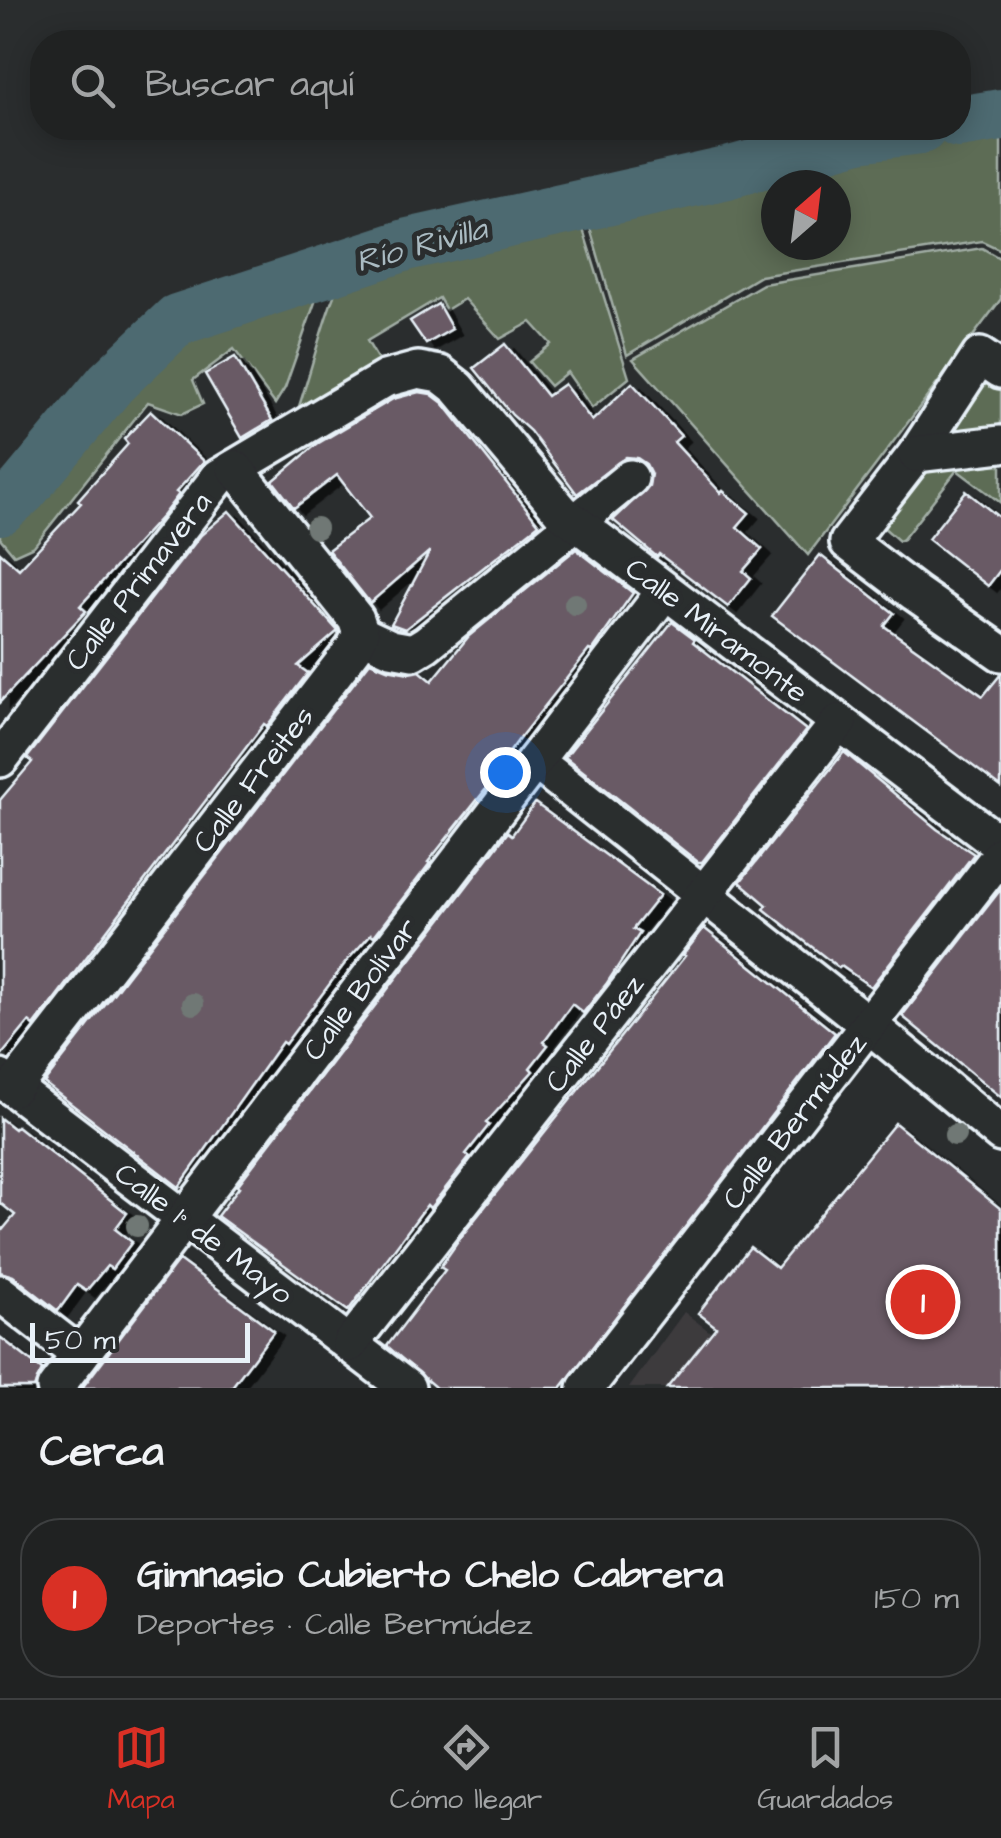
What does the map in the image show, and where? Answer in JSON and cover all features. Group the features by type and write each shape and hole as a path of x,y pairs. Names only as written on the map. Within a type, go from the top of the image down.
{"street":[{"path":"1001,370 980,356 916,454 848,542 1001,653"},
{"name":"Calle Primavera","path":"0,759 218,477 385,379 418,370 440,374 458,388"},
{"name":"Calle Miramonte","path":"458,388 562,512 1001,845"},
{"path":"916,454 1001,444"},
{"path":"234,468 356,619 361,634 391,648 413,652 630,478"},
{"name":"Calle Bolívar","path":"55,1388 665,590"},
{"name":"Calle Freites","path":"7,1083 354,648 361,634"},
{"name":"Calle Páez","path":"350,1344 838,722"},
{"path":"535,761 1001,1134"},
{"name":"Calle Bermúdez","path":"586,1388 1001,854"},
{"name":"Calle 1° de Mayo","path":"7,1083 407,1388"},
{"path":"0,1293 80,1355"}],"shaded area":[{"path":"684,1312 784,1388 629,1388"}],"green space":[{"path":"1001,122 1001,250 982,241 760,276 627,355 584,207 761,176 761,260 851,260 851,170 776,170 783,165 805,164 893,140 971,140 971,127"},
{"path":"578,213 629,378 592,408 567,372 550,386 529,362 551,344 531,322 500,339 464,299 446,310 439,298 367,341 384,370 294,421 345,270"},
{"path":"982,248 1001,259 1001,299 808,555 633,359 763,284"},
{"path":"321,285 285,388 275,404 234,349 193,380 203,404 182,414 148,402 34,546 14,555 0,538 0,521 29,496 122,388 186,327"},
{"path":"980,377 1001,387 1001,438 934,447"},
{"path":"1001,450 1001,503 957,470 903,539 899,541 882,526 925,459"}],"building":[{"path":"438,304 452,329 426,344 410,321"},
{"path":"505,344 547,396 564,384 592,421 632,383 681,436 674,442 721,493 749,513 737,527 762,549 743,571 751,578 728,607 613,520 649,486 651,474 646,464 626,457 577,494 530,431 474,368"},
{"path":"235,357 272,420 242,438 205,374"},
{"path":"419,392 431,394 443,403 539,524 405,629 391,624 430,551 370,603 328,550 370,518 337,475 294,508 273,481 317,444 393,399"},
{"path":"151,411 204,461 176,492 179,494 163,515 80,606 86,611 0,702 0,552 19,569 81,503 78,500 128,444 124,439"},
{"path":"966,491 1001,519 1001,569 988,586 928,539"},
{"path":"229,511 338,631 298,666 308,673 267,726 264,724 34,1026 29,1022 0,1057 0,800 32,762 27,758 201,535"},
{"path":"576,549 633,593 592,651 522,735 494,773 497,775 374,936 371,934 346,962 285,1044 282,1042 179,1187 44,1083 370,662 409,673 420,671 432,681 469,636"},
{"path":"820,555 894,613 884,626 983,696 1001,674 1001,787 772,616"},
{"path":"672,622 806,730 702,862 565,757"},
{"path":"844,752 937,829 974,854 871,987 839,968 764,909 767,905 740,882"},
{"path":"535,803 660,895 633,929 640,933 607,983 583,1013 572,1004 544,1042 548,1045 530,1068 533,1071 486,1123 489,1125 466,1154 470,1157 430,1208 427,1205 348,1311 217,1216 508,832 512,835"},
{"path":"1001,889 1001,1097 902,1016"},
{"path":"704,928 835,1033 561,1388 436,1388 387,1346 445,1270 440,1267 464,1233"},
{"path":"0,1118 14,1129 17,1126 127,1213 115,1229 132,1242 112,1269 107,1266 86,1291 77,1285 58,1311 13,1276 0,1272 0,1233 15,1215 0,1203"},
{"path":"895,1123 1001,1209 1001,1388 667,1388 716,1327 698,1313 750,1247 777,1268"},
{"path":"179,1260 274,1331 231,1388 82,1388"},
{"path":"0,1337 42,1370 34,1388 0,1388"}],"waterway":[{"name":"Río Rivilla","path":"971,120 1001,115"},
{"name":"Río Rivilla","path":"0,509 22,490 111,383 177,320 409,244 727,173 845,140"}],"place":[{"name":"Gimnasio Cubierto Chelo Cabrera","path":"923,1302"}]}
